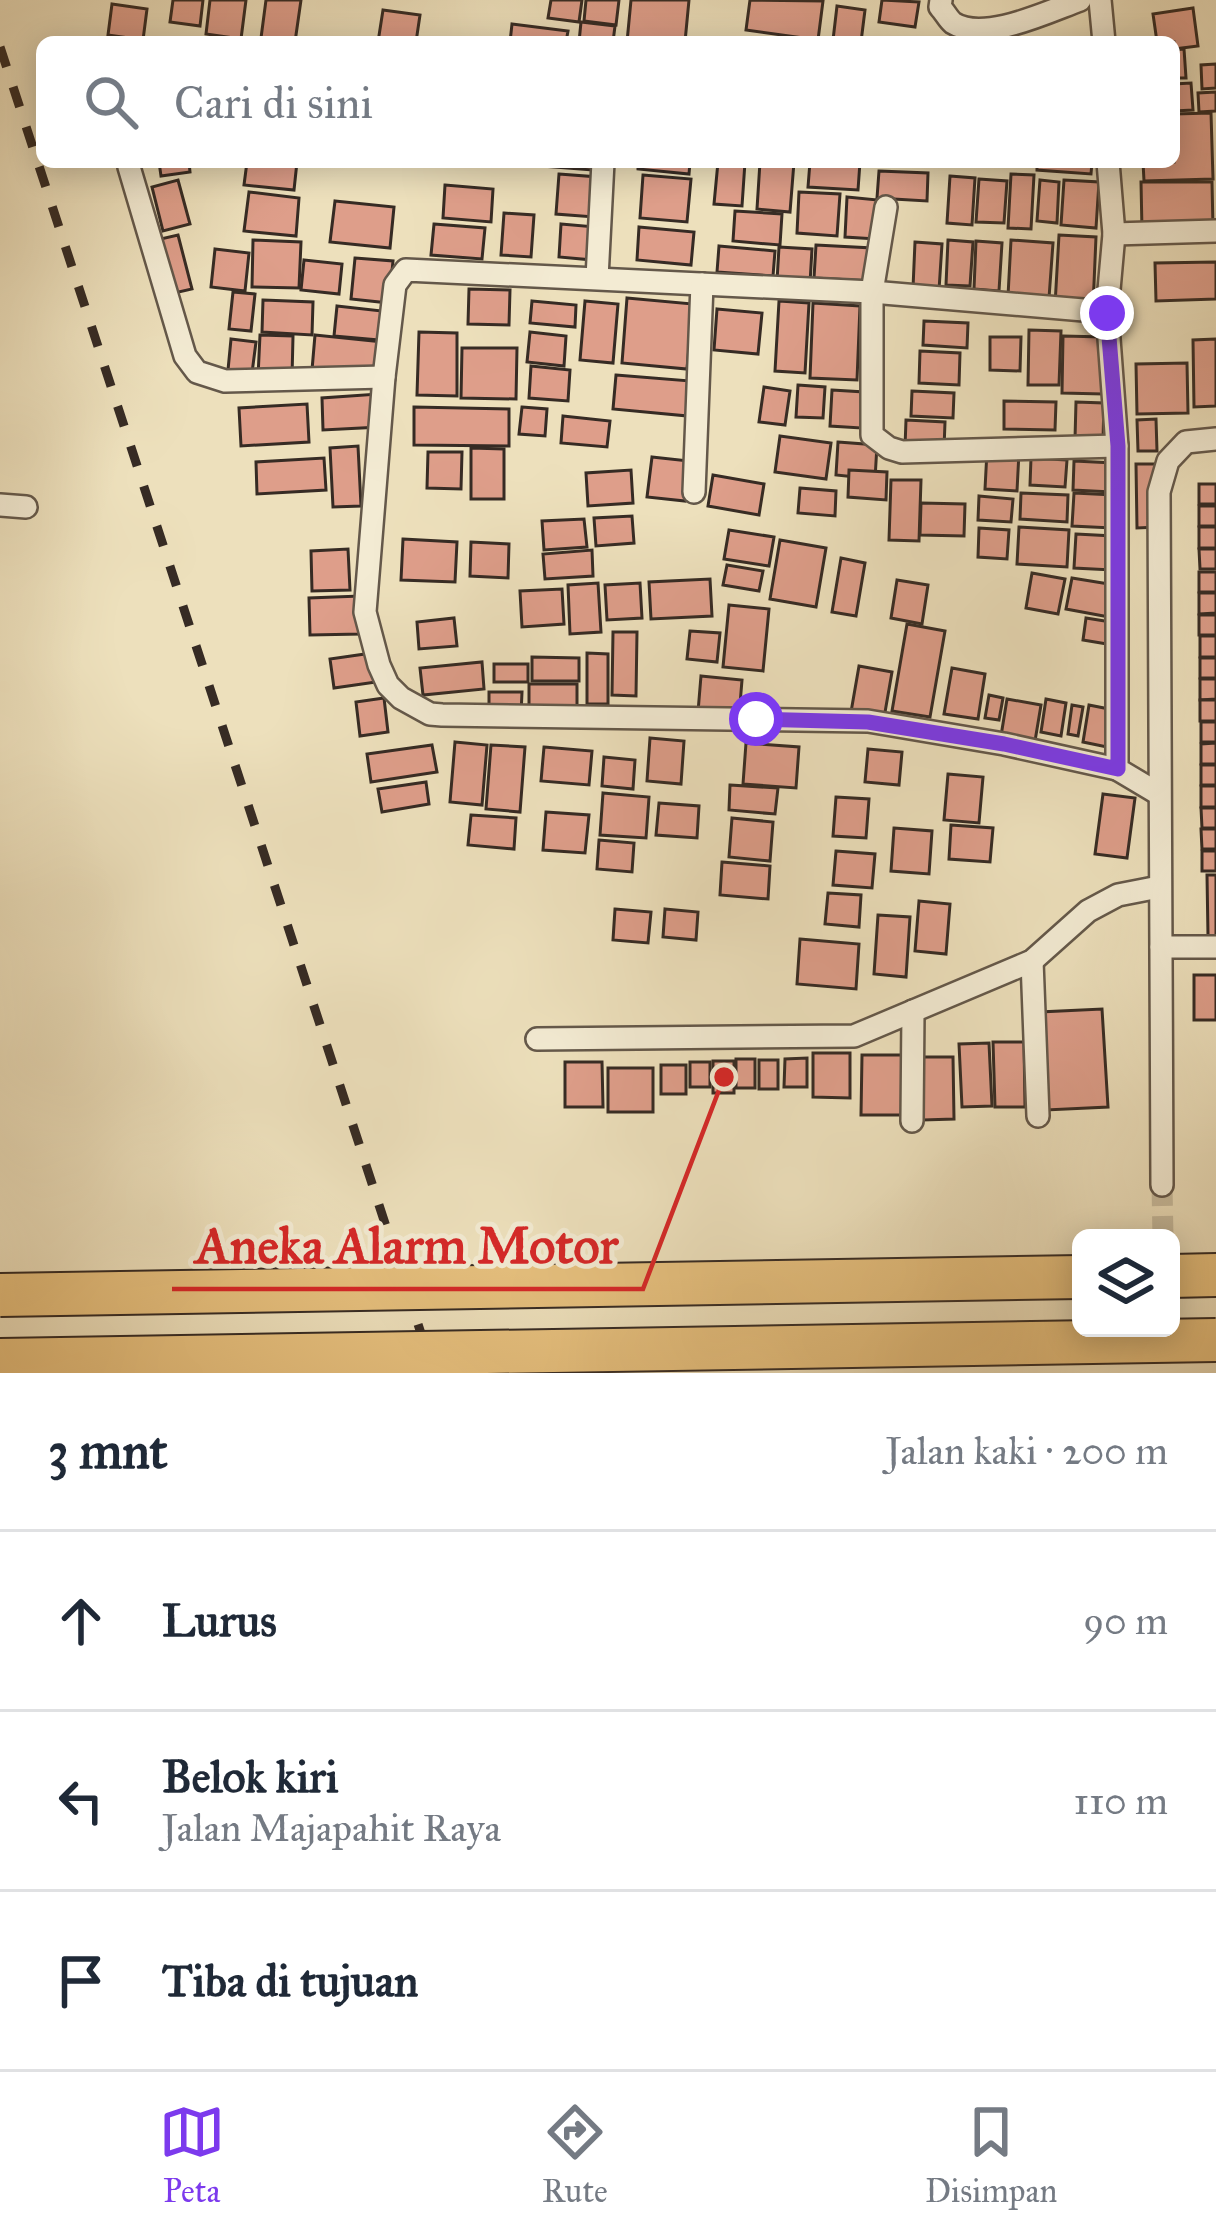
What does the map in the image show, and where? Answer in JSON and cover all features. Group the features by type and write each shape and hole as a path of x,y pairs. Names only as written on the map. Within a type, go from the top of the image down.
{"highway":[{"path":"1180,1276 1216,1275"},
{"path":"0,1295 1072,1277"},
{"path":"0,1360 1216,1340"}],"street":[{"path":"941,0 940,7 954,23 980,29 1003,27 1080,0"},
{"path":"1100,0 1104,36"},
{"path":"129,168 185,356 197,372 225,381 384,377"},
{"path":"597,278 603,168"},
{"path":"1108,168 1114,234 1107,313 1118,446 1118,769"},
{"path":"886,207 872,292 872,435 902,452 1118,446"},
{"path":"1114,234 1216,231"},
{"path":"1107,313 872,292 406,270 395,285 365,612 388,686 430,714 868,722 1118,769 1160,794"},
{"path":"694,492 702,284"},
{"path":"1162,1185 1159,492 1168,460 1186,442 1216,439"},
{"path":"0,505 26,508"},
{"path":"537,1040 854,1036 1032,961 1088,911 1118,895 1159,887"},
{"path":"1160,947 1216,947"},
{"path":"1032,961 1038,1116"},
{"path":"913,1011 913,1121"}],"building":[{"path":"173,0 203,0 200,26 170,22"},
{"path":"210,0 246,0 241,36 206,34"},
{"path":"266,0 301,0 296,36 261,36"},
{"path":"551,0 582,0 579,22 548,18"},
{"path":"586,0 619,0 616,25 584,21"},
{"path":"631,0 689,0 686,36 628,36"},
{"path":"750,0 823,1 819,36 746,30"},
{"path":"882,0 919,2 915,27 879,22"},
{"path":"112,4 147,9 144,36 108,35"},
{"path":"837,6 865,10 862,36 833,36"},
{"path":"1193,8 1198,46 1180,48 1180,36 1156,36 1153,14"},
{"path":"383,10 420,15 417,36 379,36"},
{"path":"581,22 615,26 614,36 580,36"},
{"path":"512,24 568,31 567,36 511,36"},
{"path":"1180,49 1184,49 1186,78 1180,78"},
{"path":"1216,64 1216,88 1202,89 1201,65"},
{"path":"1191,83 1193,110 1180,111 1180,84"},
{"path":"1216,92 1216,111 1199,112 1198,93"},
{"path":"1211,113 1213,179 1144,181 1143,168 1180,168 1180,114"},
{"path":"160,168 190,168 190,172 161,176"},
{"path":"246,168 296,168 294,190 244,185"},
{"path":"638,168 690,168 689,174"},
{"path":"717,168 745,168 742,206 714,204"},
{"path":"760,168 794,168 790,212 757,209"},
{"path":"810,168 860,168 858,190 808,187"},
{"path":"1037,168 1092,168 1091,174"},
{"path":"879,171 928,173 927,201 877,198"},
{"path":"559,174 598,177 594,217 556,214"},
{"path":"1011,174 1034,175 1031,229 1008,228"},
{"path":"643,175 691,179 687,222 640,218"},
{"path":"950,176 975,178 972,225 947,223"},
{"path":"979,179 1007,181 1004,223 976,222"},
{"path":"178,180 190,224 163,231 152,187"},
{"path":"1040,180 1059,182 1057,223 1037,221"},
{"path":"1064,180 1099,182 1096,228 1061,225"},
{"path":"1141,182 1212,182 1213,228 1142,230"},
{"path":"445,185 493,189 491,222 443,218"},
{"path":"249,192 299,198 296,236 244,231"},
{"path":"799,192 840,194 837,236 797,233"},
{"path":"847,197 878,200 876,239 845,237"},
{"path":"335,201 394,207 390,248 330,242"},
{"path":"735,211 782,214 780,245 733,241"},
{"path":"504,213 534,215 531,257 501,255"},
{"path":"434,224 485,228 482,259 431,255"},
{"path":"561,224 596,227 593,260 559,257"},
{"path":"639,227 694,232 691,265 637,260"},
{"path":"178,235 192,289 170,294 156,240"},
{"path":"1059,235 1096,237 1093,307 1055,305"},
{"path":"253,240 301,242 299,288 252,287"},
{"path":"948,240 973,242 970,286 946,285"},
{"path":"1011,240 1053,243 1049,298 1008,296"},
{"path":"976,241 1002,243 999,291 974,289"},
{"path":"915,242 942,244 939,290 913,288"},
{"path":"816,245 872,248 871,281 814,278"},
{"path":"719,246 775,251 773,276 717,272"},
{"path":"779,247 812,249 810,283 777,281"},
{"path":"215,249 249,253 245,291 211,287"},
{"path":"355,258 393,261 389,303 351,299"},
{"path":"304,260 342,264 339,294 301,290"},
{"path":"1216,262 1216,299 1156,301 1155,263"},
{"path":"469,289 510,290 509,325 468,324"},
{"path":"233,292 255,294 251,331 229,329"},
{"path":"627,298 693,304 687,369 622,363"},
{"path":"263,300 313,302 312,335 262,332"},
{"path":"532,301 576,305 575,327 530,323"},
{"path":"585,301 618,304 613,363 580,360"},
{"path":"779,301 809,303 805,373 775,371"},
{"path":"813,303 860,306 857,380 810,378"},
{"path":"337,306 382,311 379,340 334,336"},
{"path":"717,309 762,313 758,354 714,350"},
{"path":"924,321 968,323 967,348 923,345"},
{"path":"1029,330 1061,331 1059,385 1028,385"},
{"path":"419,332 457,333 457,396 417,395"},
{"path":"530,332 566,336 564,366 527,362"},
{"path":"260,335 293,336 292,378 258,377"},
{"path":"315,335 383,342 380,377 312,370"},
{"path":"1063,336 1104,337 1103,394 1062,393"},
{"path":"990,337 1021,337 1020,371 990,370"},
{"path":"231,339 256,342 252,373 228,370"},
{"path":"1216,339 1216,406 1194,407 1193,340"},
{"path":"462,348 517,348 516,399 461,398"},
{"path":"920,351 960,353 959,385 919,383"},
{"path":"1187,363 1188,413 1137,414 1136,364"},
{"path":"531,366 570,370 568,401 529,398"},
{"path":"616,375 691,381 688,416 613,409"},
{"path":"798,385 825,387 823,418 796,417"},
{"path":"764,387 790,391 785,425 759,422"},
{"path":"832,390 864,392 861,428 830,426"},
{"path":"912,391 954,393 953,418 911,416"},
{"path":"378,394 380,427 323,430 322,398"},
{"path":"1004,401 1056,402 1055,430 1004,429"},
{"path":"1076,402 1104,403 1103,440 1075,439"},
{"path":"307,404 309,442 241,446 239,408"},
{"path":"414,407 509,409 509,446 414,445"},
{"path":"522,407 547,409 545,436 519,434"},
{"path":"563,416 610,421 607,447 561,443"},
{"path":"1156,419 1157,451 1138,451 1137,420"},
{"path":"906,420 945,422 944,449 905,447"},
{"path":"780,436 831,443 826,479 775,472"},
{"path":"838,442 877,445 875,479 836,475"},
{"path":"358,446 361,506 333,507 330,448"},
{"path":"471,448 504,449 504,499 471,499"},
{"path":"987,451 1019,452 1017,491 985,489"},
{"path":"428,452 462,452 461,489 427,488"},
{"path":"652,457 689,461 685,501 647,497"},
{"path":"324,458 326,490 257,494 256,462"},
{"path":"1031,458 1067,460 1065,487 1030,485"},
{"path":"1074,461 1114,463 1112,492 1073,490"},
{"path":"1136,464 1156,464 1158,527 1137,528"},
{"path":"631,470 633,503 588,506 586,473"},
{"path":"849,470 887,472 886,500 848,497"},
{"path":"713,475 764,484 759,515 708,506"},
{"path":"891,480 921,480 919,541 889,540"},
{"path":"1199,484 1216,484 1216,504 1199,504"},
{"path":"800,488 836,491 835,516 798,513"},
{"path":"1021,493 1068,495 1067,522 1020,519"},
{"path":"1074,493 1114,495 1112,528 1072,526"},
{"path":"979,496 1013,499 1011,522 978,520"},
{"path":"921,503 965,504 964,536 920,535"},
{"path":"1199,506 1216,506 1216,526 1199,526"},
{"path":"632,516 634,543 596,546 594,518"},
{"path":"584,519 587,547 544,550 542,521"},
{"path":"1019,527 1069,530 1067,567 1017,564"},
{"path":"1199,527 1216,527 1216,548 1199,548"},
{"path":"979,528 1009,530 1007,559 978,557"},
{"path":"729,530 774,537 769,566 724,559"},
{"path":"1076,534 1113,536 1112,570 1074,568"},
{"path":"403,539 457,542 455,582 401,580"},
{"path":"780,540 826,548 816,607 770,599"},
{"path":"471,542 509,544 508,578 470,576"},
{"path":"348,549 350,590 312,591 311,551"},
{"path":"1199,549 1216,549 1216,569 1200,569"},
{"path":"592,550 593,576 545,579 543,554"},
{"path":"841,558 865,563 856,616 832,612"},
{"path":"727,565 763,571 759,591 723,585"},
{"path":"1199,572 1216,572 1216,592 1199,592"},
{"path":"1032,573 1065,579 1058,614 1026,608"},
{"path":"1072,578 1115,585 1109,617 1066,609"},
{"path":"710,579 712,616 651,619 649,582"},
{"path":"897,580 928,585 922,624 891,618"},
{"path":"598,583 601,632 570,634 568,585"},
{"path":"640,583 642,618 607,620 605,585"},
{"path":"562,589 564,624 522,627 520,591"},
{"path":"1199,593 1216,593 1216,613 1199,614"},
{"path":"360,596 361,634 310,635 309,598"},
{"path":"729,605 769,609 763,671 723,667"},
{"path":"1199,615 1216,615 1216,635 1199,635"},
{"path":"454,618 457,646 419,649 417,622"},
{"path":"1086,618 1111,622 1107,644 1083,640"},
{"path":"907,624 945,631 930,717 892,711"},
{"path":"690,631 720,633 717,662 687,659"},
{"path":"613,632 637,632 636,696 612,695"},
{"path":"1200,636 1216,636 1216,657 1200,657"},
{"path":"372,653 376,682 334,688 330,659"},
{"path":"587,653 608,654 608,704 587,704"},
{"path":"532,657 579,658 579,681 532,681"},
{"path":"1200,658 1216,658 1216,678 1200,678"},
{"path":"482,662 484,689 423,695 420,668"},
{"path":"494,664 528,664 528,682 494,682"},
{"path":"859,666 892,672 884,718 851,712"},
{"path":"952,668 985,674 978,719 944,714"},
{"path":"701,676 742,680 739,716 698,712"},
{"path":"1200,679 1216,679 1216,699 1200,700"},
{"path":"529,684 577,684 577,707 529,707"},
{"path":"489,692 522,692 521,715 489,715"},
{"path":"989,695 1003,698 999,720 985,718"},
{"path":"384,698 388,732 360,736 356,702"},
{"path":"1007,699 1041,705 1035,741 1001,736"},
{"path":"1046,699 1066,703 1061,736 1041,732"},
{"path":"1200,700 1216,700 1216,721 1200,721"},
{"path":"1072,705 1083,707 1078,736 1068,734"},
{"path":"1089,705 1114,710 1107,747 1083,742"},
{"path":"1201,722 1216,722 1216,742 1201,742"},
{"path":"650,738 684,741 681,784 647,781"},
{"path":"455,742 487,745 482,805 450,802"},
{"path":"746,743 799,747 796,788 743,784"},
{"path":"1216,743 1216,764 1201,764 1201,744"},
{"path":"432,745 437,772 371,782 367,754"},
{"path":"491,745 525,747 520,812 486,809"},
{"path":"544,747 592,751 589,785 541,781"},
{"path":"868,749 902,752 899,785 865,782"},
{"path":"604,757 635,760 633,789 602,786"},
{"path":"1201,765 1216,765 1216,785 1201,785"},
{"path":"948,774 983,777 979,823 944,820"},
{"path":"426,782 429,804 382,812 378,789"},
{"path":"730,785 778,788 775,814 729,810"},
{"path":"1201,786 1216,786 1216,807 1201,807"},
{"path":"603,793 649,797 646,838 600,835"},
{"path":"1103,794 1135,798 1127,858 1095,854"},
{"path":"836,797 869,799 866,838 833,836"},
{"path":"659,803 699,806 697,838 656,835"},
{"path":"1201,808 1216,808 1216,828 1202,828"},
{"path":"546,812 589,815 585,853 543,850"},
{"path":"471,815 516,818 514,849 468,845"},
{"path":"732,818 773,822 770,861 729,857"},
{"path":"951,825 993,828 990,862 949,859"},
{"path":"894,828 932,831 929,874 891,871"},
{"path":"1201,829 1216,829 1216,849 1202,849"},
{"path":"599,840 634,843 632,872 597,869"},
{"path":"836,851 875,854 872,888 833,885"},
{"path":"1202,851 1216,851 1216,871 1202,871"},
{"path":"722,862 770,866 768,899 720,895"},
{"path":"1207,875 1216,875 1216,936 1208,936"},
{"path":"828,893 861,895 859,927 825,924"},
{"path":"919,901 950,904 946,954 915,951"},
{"path":"615,909 651,912 648,943 613,940"},
{"path":"665,909 698,912 696,940 663,937"},
{"path":"878,915 910,917 906,977 874,974"},
{"path":"800,939 859,944 856,989 797,984"},
{"path":"1194,975 1216,975 1216,1020 1194,1020"},
{"path":"1102,1009 1108,1107 1046,1110 1040,1012"},
{"path":"993,1042 1024,1042 1025,1107 995,1107"},
{"path":"989,1043 992,1106 962,1107 959,1044"},
{"path":"813,1053 850,1053 850,1098 813,1097"},
{"path":"862,1055 905,1055 905,1115 861,1115"},
{"path":"923,1057 953,1057 954,1119 923,1120"},
{"path":"807,1058 807,1087 784,1087 785,1059"},
{"path":"736,1059 755,1059 755,1088 736,1088"},
{"path":"759,1060 778,1060 778,1089 759,1089"},
{"path":"713,1061 734,1061 734,1093 713,1093"},
{"path":"565,1062 602,1062 603,1107 565,1107"},
{"path":"690,1062 710,1062 710,1087 690,1087"},
{"path":"661,1065 686,1065 686,1094 661,1094"},
{"path":"608,1068 653,1068 653,1112 608,1112"}],"tunnel":[{"path":"1162,1185 1163,1229"}],"railway":[{"path":"0,47 36,157"},
{"path":"40,168 434,1373"}],"place":[{"name":"Aneka Alarm Motor","path":"724,1077"}],"route":[{"path":"756,719 868,722 1118,769 1118,446 1107,313"}]}
